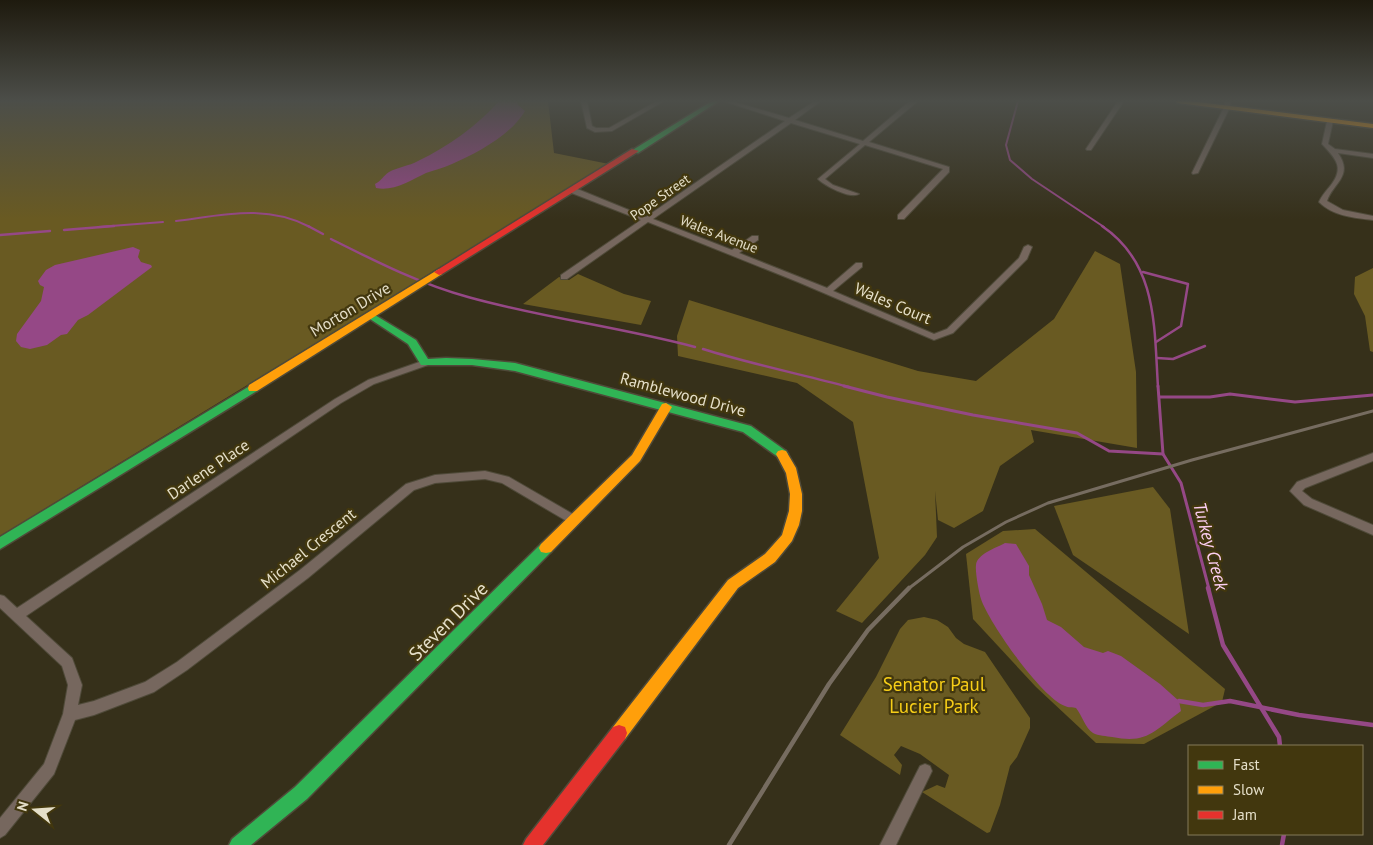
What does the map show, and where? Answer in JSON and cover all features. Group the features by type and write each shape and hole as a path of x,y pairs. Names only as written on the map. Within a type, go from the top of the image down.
{"street":[{"name":"Morton Drive","path":"0,544 651,140"},
{"name":"Pope Street","path":"564,277 761,140"},
{"path":"861,140 947,168 946,172 901,217"},
{"path":"1089,149 1095,140"},
{"path":"1195,173 1210,140"},
{"path":"1327,140 1326,144 1340,158 1342,168 1334,186 1325,195 1323,202 1331,209 1346,214 1373,218"},
{"path":"855,194 831,186 821,179 866,142"},
{"path":"1335,152 1373,156"},
{"name":"Wales Avenue","path":"572,190 801,280"},
{"path":"732,254 754,238"},
{"name":"Wales Court","path":"801,280 934,337 950,331 1023,259 1028,247"},
{"path":"827,292 859,265"},
{"path":"370,315 412,342 425,362"},
{"name":"Ramblewood Drive","path":"425,362 472,362 515,367 747,429 784,456 795,482 797,510 792,531 781,549 756,570 733,584 532,845"},
{"name":"Darlene Place","path":"16,616 338,402 371,382 425,362"},
{"name":"Steven Drive","path":"238,845 301,793 636,458 666,408"},
{"path":"1373,457 1301,485 1296,491 1308,502 1373,530"},
{"name":"Michael Crescent","path":"70,714 94,708 149,687 182,666 304,574 410,487 435,479 485,475 505,480 574,520"},
{"path":"0,600 67,662 75,685 70,714 48,770 0,830"},
{"path":"888,845 925,771"}],"green space":[{"path":"0,140 553,140 554,153 609,164 0,536"},
{"path":"1095,251 1120,264 1136,372 1137,448 1031,430 1034,442 1000,466 983,511 954,528 938,520 935,491 937,537 925,555 862,623 836,611 879,558 853,422 797,383 678,356 677,336 689,300 918,371 976,381 1054,319"},
{"path":"1373,268 1373,352 1370,351 1365,316 1354,294 1355,277"},
{"path":"578,274 624,294 651,301 641,325 523,304 559,277 569,280"},
{"path":"1153,487 1170,509 1189,634 1073,555 1054,506"},
{"path":"1035,529 1225,689 1222,702 1144,744 1096,743 1036,687 973,619 966,554 1003,531"},
{"name":"Senator Paul Lucier Park","path":"924,617 937,620 948,627 956,638 964,644 985,652 1030,718 1030,728 1017,757 1010,766 1000,805 990,832 987,833 922,792 937,785 945,788 949,775 920,754 901,746 894,755 902,765 900,775 840,735 876,677 900,629 908,620"}],"shaded area":[{"path":"495,140 462,160 426,173 402,185 382,189 376,188 375,184 389,172 415,163 451,142"},
{"path":"133,247 140,250 138,257 141,262 152,267 88,315 78,320 67,334 61,335 47,345 30,349 21,347 16,341 17,334 41,301 44,287 38,281 46,270 55,265"},
{"path":"1005,543 1016,544 1029,566 1029,575 1047,620 1061,627 1084,647 1103,653 1108,651 1121,656 1160,684 1179,701 1181,711 1157,730 1143,737 1124,739 1102,736 1090,731 1076,708 1065,706 1043,689 1030,675 994,625 980,596 976,572 977,561 988,552"}],"waterway":[{"name":"Turkey Creek","path":"1007,140 1006,145 1010,160 1032,179 1104,227"},
{"path":"176,221 228,214 261,213 294,220 309,227"},
{"path":"98,227 163,222"},
{"path":"64,230 114,226"},
{"name":"Turkey Creek","path":"1102,226 1120,241 1134,259 1150,298 1158,387"},
{"path":"309,227 323,234"},
{"path":"0,235 50,231"},
{"path":"331,239 381,264 450,292 525,311 695,347"},
{"name":"Turkey Creek","path":"1143,272 1188,284 1181,326 1156,342"},
{"path":"1157,358 1173,359 1205,346"},
{"path":"703,349 849,387"},
{"path":"844,386 973,415 1077,433 1109,451 1163,454"},
{"name":"Turkey Creek","path":"1158,386 1163,454"},
{"path":"1160,397 1210,397 1230,394 1295,402 1373,395"},
{"name":"Turkey Creek","path":"1163,454 1181,483 1209,589"},
{"name":"Turkey Creek","path":"1208,588 1223,645 1261,707"},
{"path":"1179,701 1203,705 1230,701 1261,707"},
{"path":"1261,707 1299,715 1373,725"},
{"name":"Turkey Creek","path":"1261,707 1279,737 1280,745"},
{"name":"Turkey Creek","path":"1282,845 1284,835"}],"railway":[{"path":"908,589 963,547 1006,522 1048,503 1192,460 1373,411"},
{"path":"729,845 829,684 868,630 908,589"}],"traffic: fast":[{"path":"635,151 652,140"},
{"path":"370,315 412,342 425,363 446,361 472,362 515,367 747,429 782,454"},
{"path":"0,544 253,388"},
{"path":"238,845 301,793 546,548"}],"traffic: slow":[{"path":"253,388 439,272"},
{"path":"546,548 636,458 666,407"},
{"path":"619,733 733,584 770,558 787,538 793,525 796,511 796,494 792,473 782,454"}],"traffic: jam":[{"path":"439,272 635,151"},
{"path":"532,845 619,733"}]}
